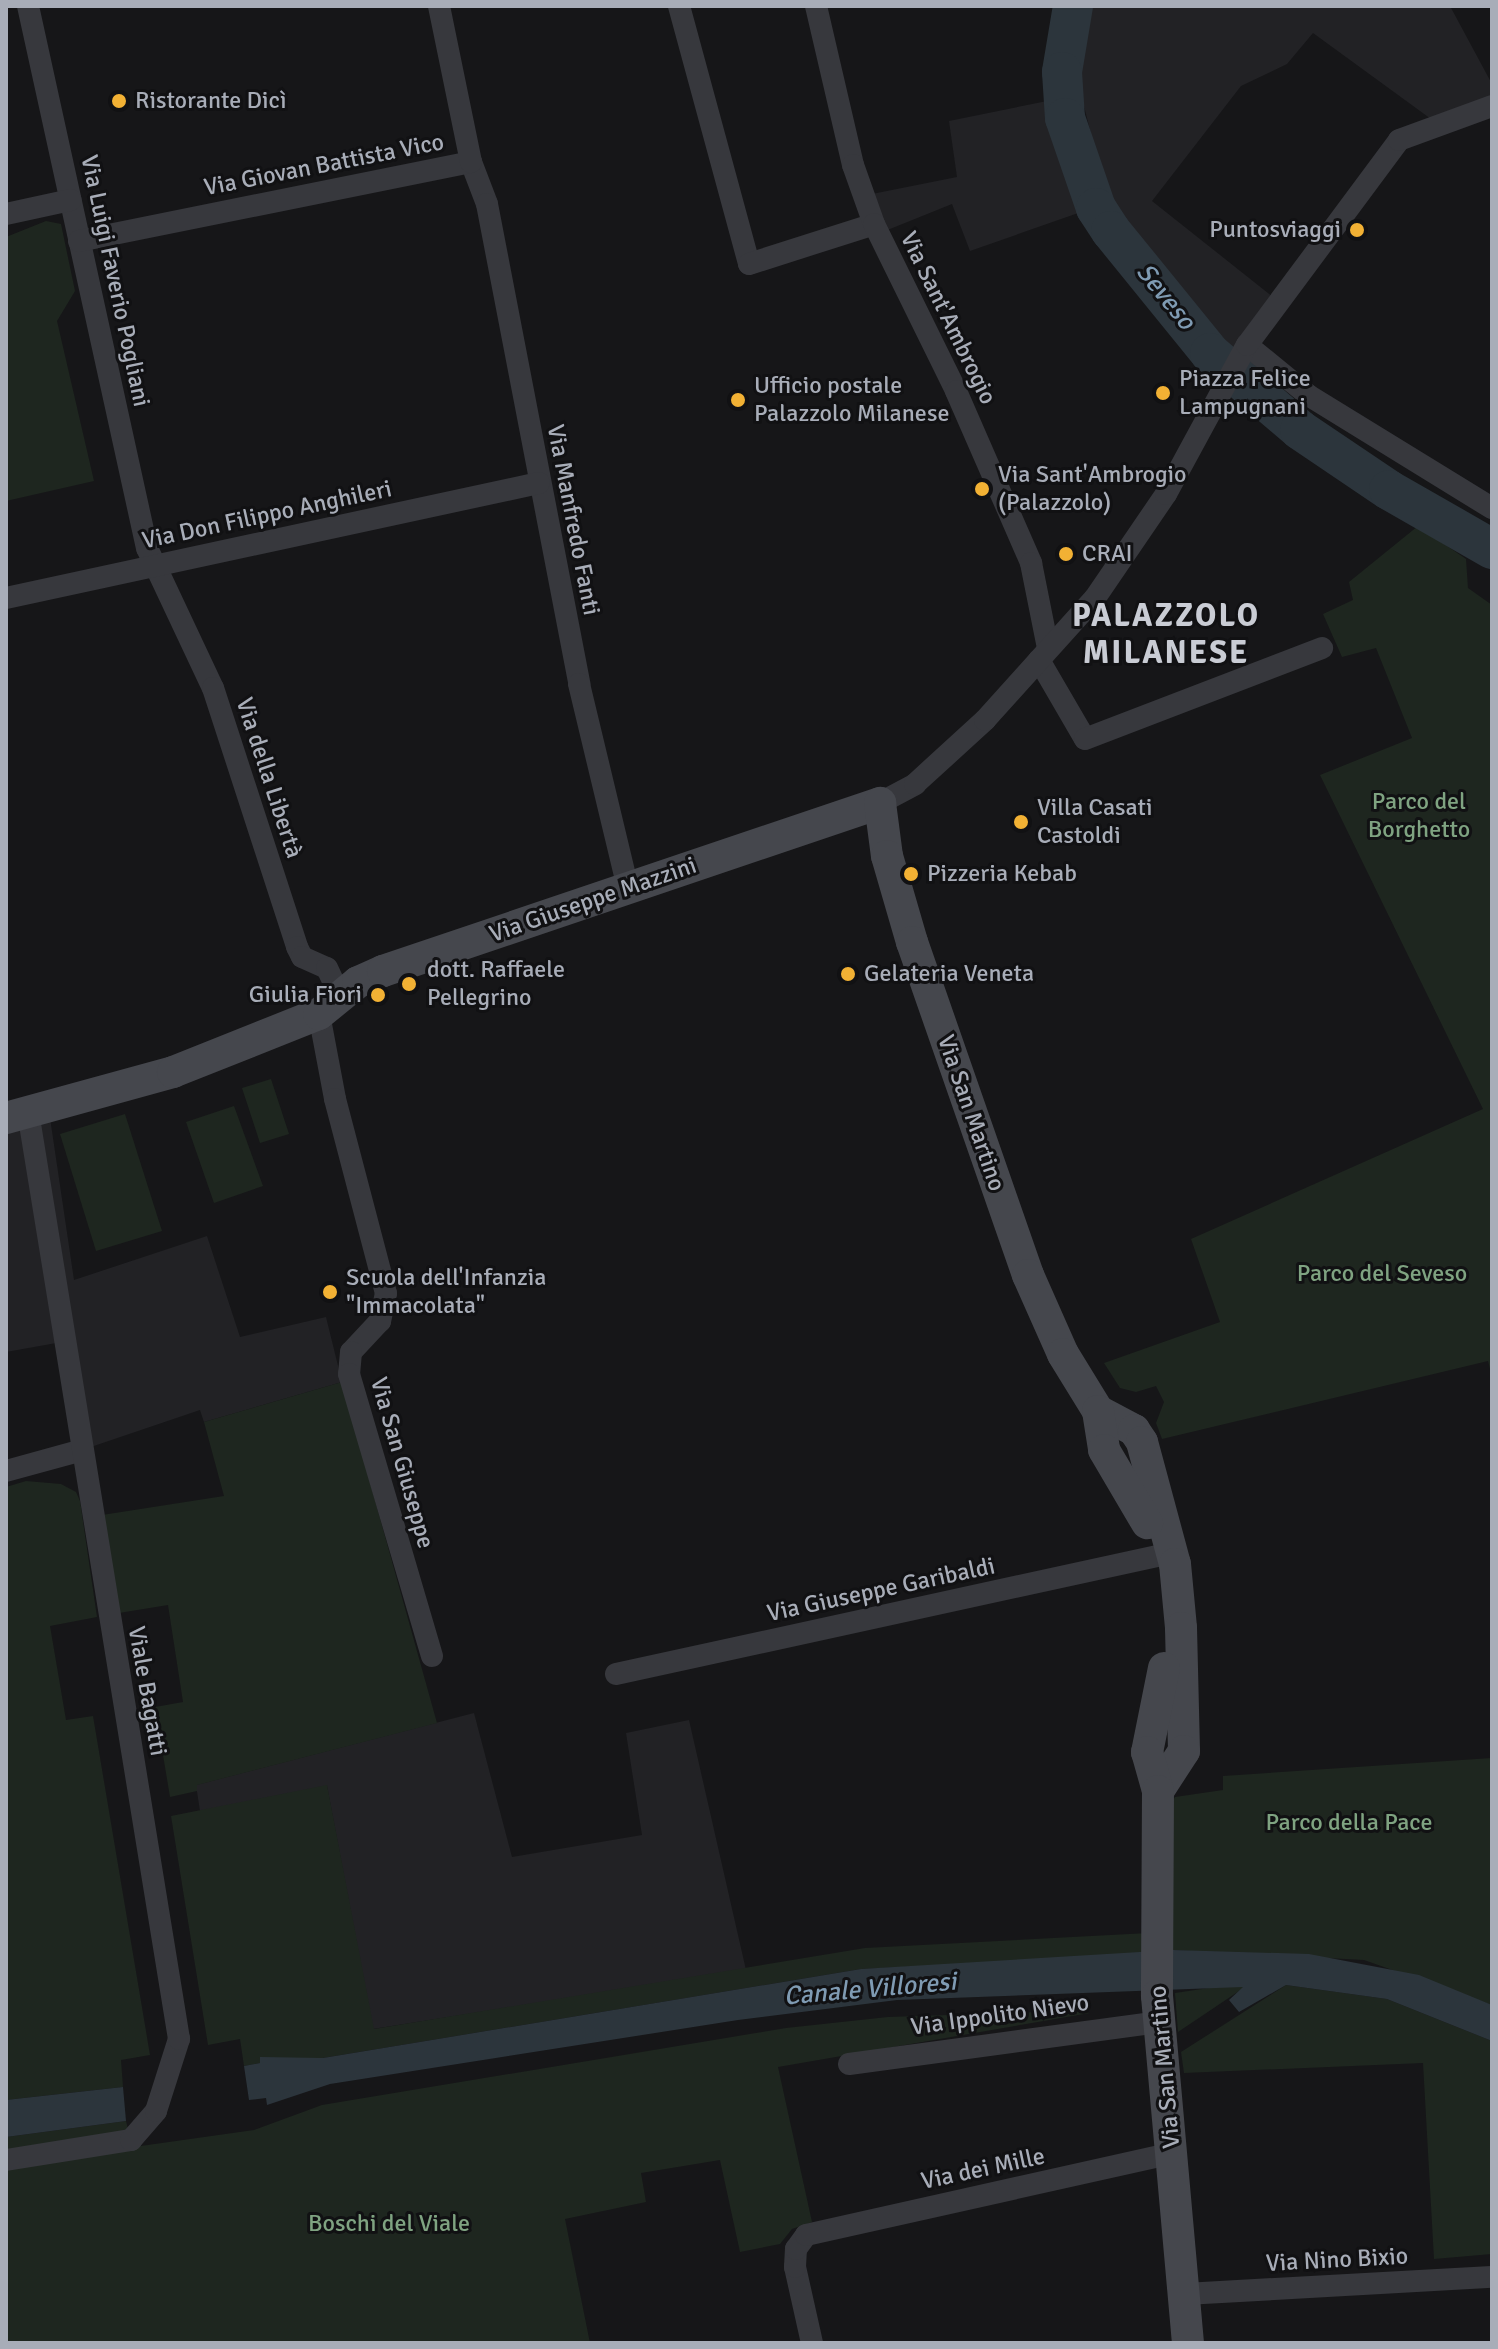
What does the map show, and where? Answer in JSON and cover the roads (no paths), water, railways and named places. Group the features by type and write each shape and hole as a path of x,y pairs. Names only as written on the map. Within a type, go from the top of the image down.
{"street":[{"name":"Via Luigi Faverio Pogliani","path":"28,6 147,548 159,565"},
{"name":"Via Giovan Battista Vico","path":"79,241 471,162 439,6"},
{"path":"679,6 749,264 874,224"},
{"name":"Via Sant'Ambrogio","path":"816,6 853,165 874,224 956,391 1031,563 1043,654 1079,736 1085,739 1322,648"},
{"name":"Via Giuseppe Mazzini","path":"17,1115 173,1072 330,1005 383,971 880,803 915,784 985,720 1131,549 1244,351 1399,140 1492,106"},
{"name":"Via Manfredo Fanti","path":"471,162 487,204 604,804 628,888"},
{"path":"6,214 70,200"},
{"path":"1244,351 1308,395 1492,508"},
{"name":"Via Don Filippo Anghileri","path":"6,598 539,483"},
{"name":"Via della Libertà","path":"159,565 189,647 213,688 297,947 302,957 327,968 330,1005"},
{"name":"Via San Martino","path":"880,803 887,856 912,942 1023,1260 1063,1354 1098,1411 1104,1450 1139,1505 1157,1556 1165,1662 1161,1698 1146,1744 1158,1791 1158,2009 1188,2343"},
{"name":"Via San Giuseppe","path":"330,1005 335,1099 386,1293 380,1321 351,1352 349,1374 432,1656"},
{"name":"Viale Bagatti","path":"6,2160 131,2140 156,2111 178,2050 79,1451 17,1115"},
{"name":"Via San Martino","path":"1098,1411 1139,1435 1175,1564 1184,1751 1158,1791"},
{"path":"6,1471 79,1451"},
{"name":"Via Giuseppe Garibaldi","path":"616,1674 1157,1556"},
{"name":"Via Ippolito Nievo","path":"849,2064 1158,2009"},
{"name":"Via dei Mille","path":"812,2343 795,2267 796,2249 806,2235 1172,2153"},
{"name":"Via Nino Bixio","path":"1185,2294 1492,2277"}],"water":[{"name":"Canale Villoresi","path":"1173,1950 1309,1954 1419,1975 1492,2005 1492,2041 1387,1999 1286,1985 1239,2012 1229,2000 1243,1987 897,2000 738,2020 330,2084 267,2105 266,2098 249,2100 244,2066 260,2063 260,2057 323,2058 861,1969"},
{"path":"123,2087 126,2121 6,2137 6,2100"}],"waterway":[{"name":"Seveso","path":"1073,6 1062,72 1065,118 1096,208 1111,231 1210,353 1300,430 1389,490 1492,549"}],"place":[{"name":"Ristorante Dicì","path":"119,101"},
{"name":"Puntosviaggi","path":"1357,230"},
{"name":"Piazza Felice Lampugnani","path":"1163,393"},
{"name":"Ufficio postale Palazzolo Milanese","path":"738,400"},
{"name":"Via Sant'Ambrogio (Palazzolo)","path":"982,489"},
{"name":"CRAI","path":"1066,554"},
{"name":"Villa Casati Castoldi","path":"1021,822"},
{"name":"Pizzeria Kebab","path":"911,874"},
{"name":"Gelateria Veneta","path":"848,974"},
{"name":"dott. Raffaele Pellegrino","path":"409,984"},
{"name":"Giulia Fiori","path":"378,995"},
{"name":"Scuola dell'Infanzia \"Immacolata\"","path":"330,1292"}],"district":[{"name":"PALAZZOLO MILANESE","path":"1166,636"}],"park label":[{"name":"Parco del Borghetto","path":"1419,816"},
{"name":"Parco del Seveso","path":"1382,1274"},
{"name":"Parco della Pace","path":"1349,1823"},
{"name":"Boschi del Viale","path":"389,2224"}]}
